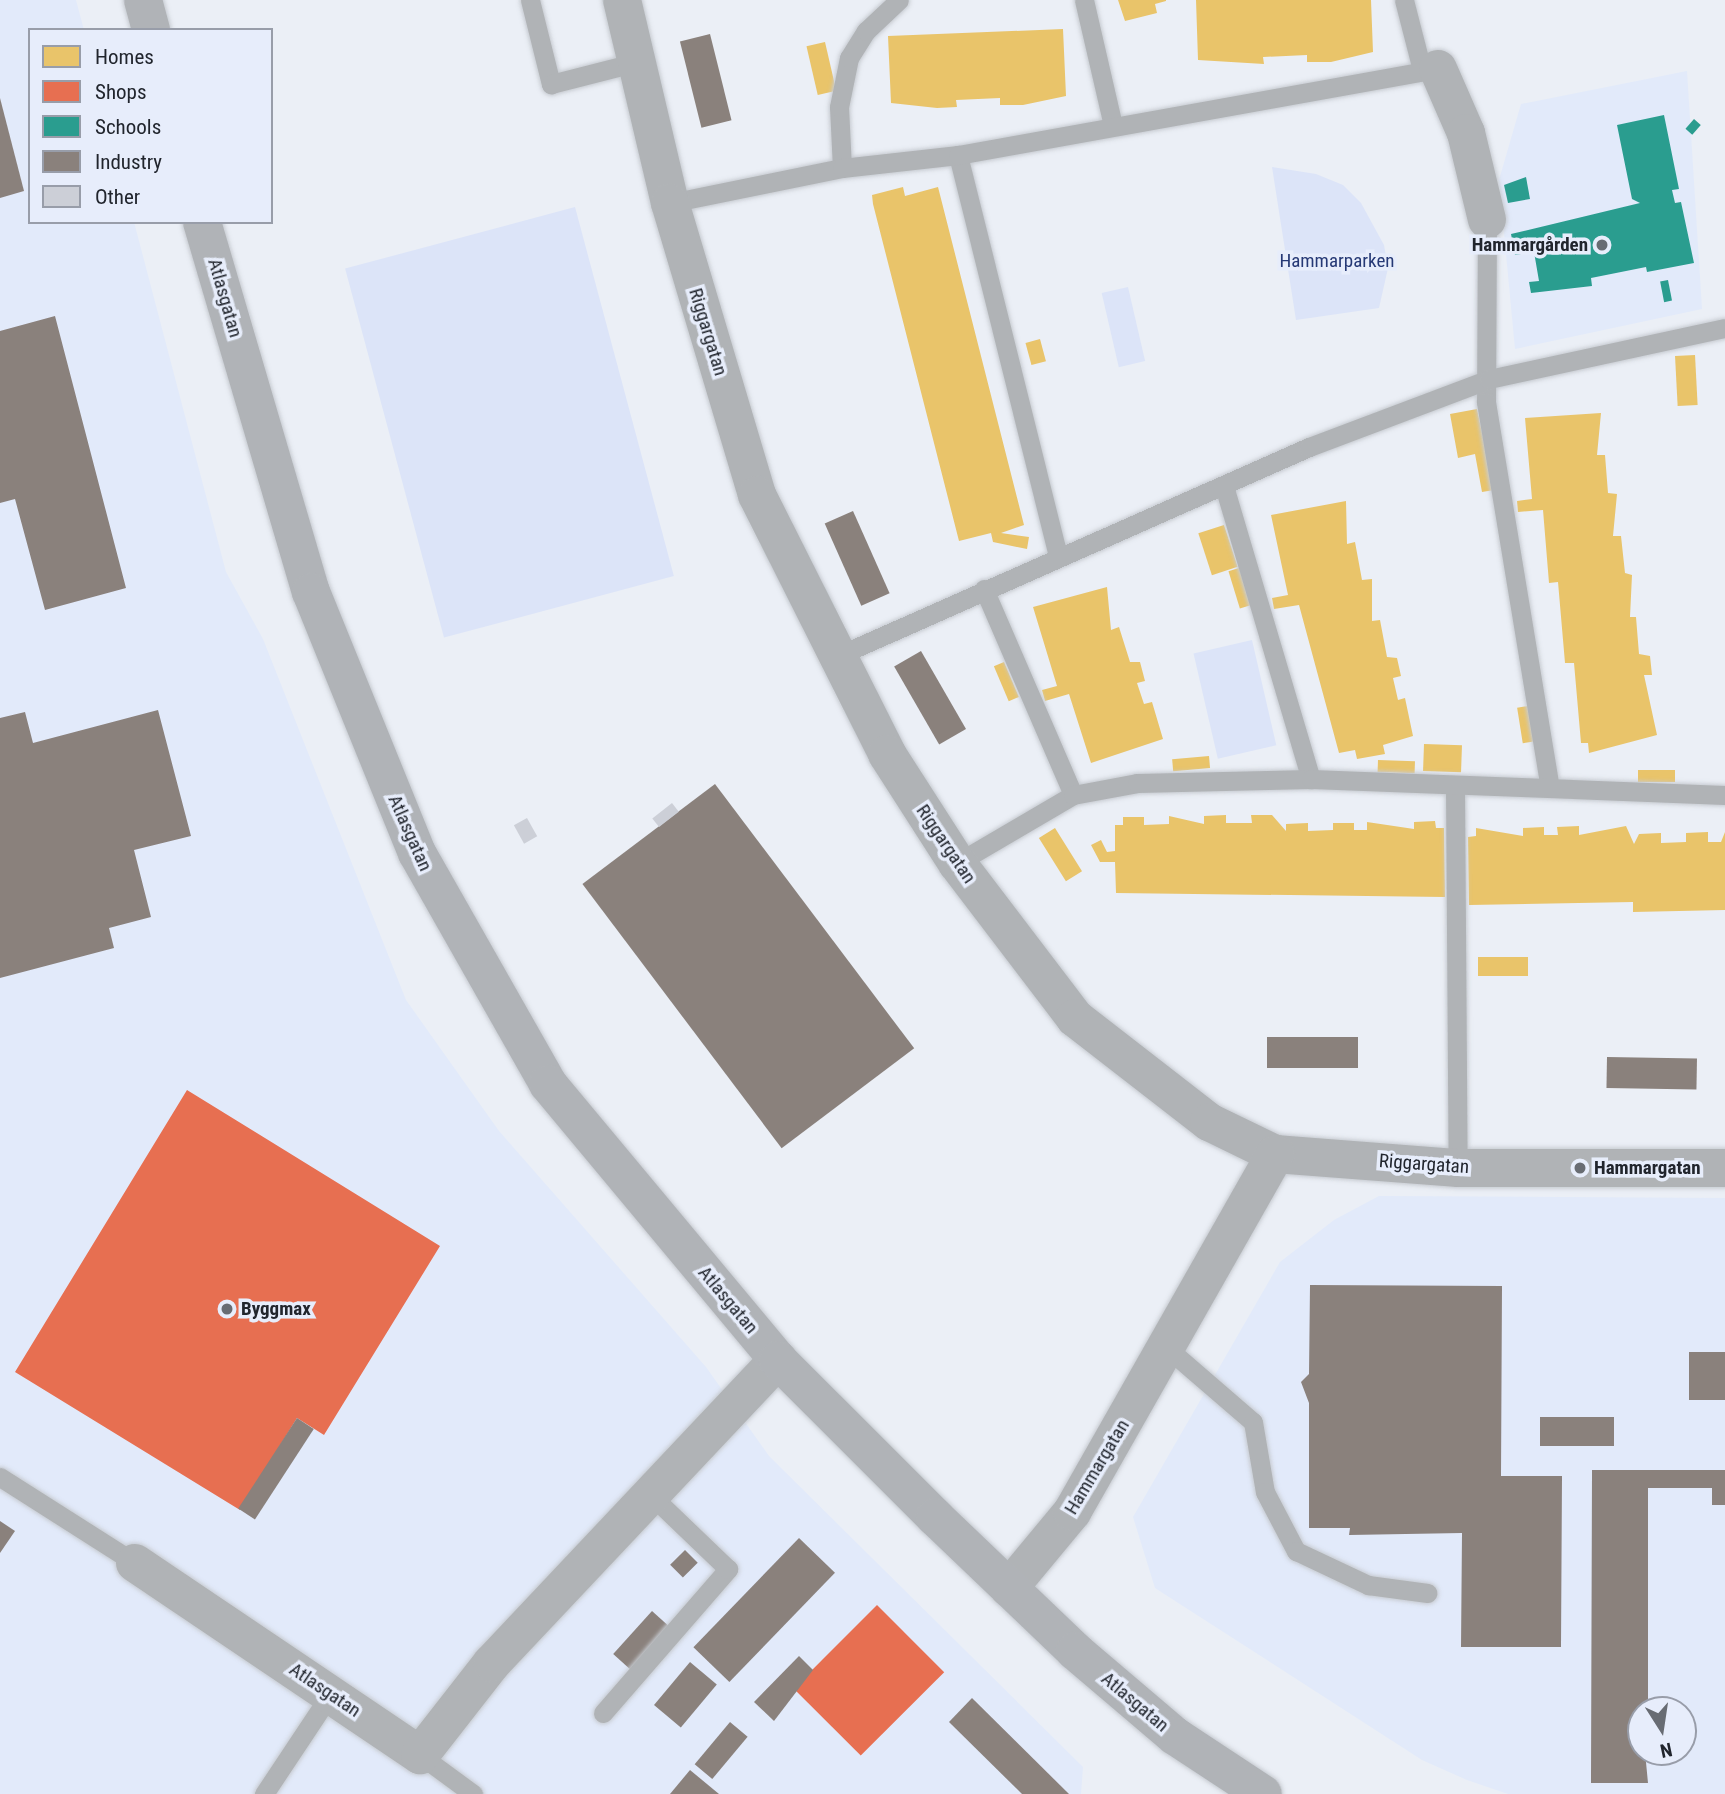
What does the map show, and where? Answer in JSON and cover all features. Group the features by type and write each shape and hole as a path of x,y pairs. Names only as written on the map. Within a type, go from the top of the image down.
{"street":[{"path":"143,0 150,28"},
{"name":"Riggargatan","path":"622,0 670,203 757,495 833,658 957,863 1075,1018 1209,1122 1275,1154 1458,1168 1725,1168"},
{"path":"1430,70 1466,133 1488,220"},
{"name":"Atlasgatan","path":"203,224 311,592 417,853 548,1084 778,1360 1009,1588 1175,1735 1263,1794"},
{"name":"Hammargatan","path":"1009,1588 1072,1512 1275,1154"},
{"path":"420,1755 492,1663 653,1497 778,1360"},
{"name":"Atlasgatan","path":"135,1563 420,1755"}],"lane":[{"path":"530,0 551,84 637,62"},
{"path":"842,168 839,107 849,58 866,31 899,0"},
{"path":"1083,0 1112,126"},
{"path":"670,203 842,168 958,155 1430,70 1404,0"},
{"path":"958,155 1058,557"},
{"path":"1488,220 1489,379 1486,402 1550,787"},
{"path":"833,658 984,589 1224,486 1489,379 1725,328"},
{"path":"1224,486 1311,779"},
{"path":"984,589 1073,795"},
{"path":"957,863 1073,795 1138,783 1311,779 1725,795"},
{"path":"1455,786 1458,1168"},
{"path":"1166,1347 1253,1422 1265,1492 1296,1551 1368,1585 1427,1593"},
{"path":"0,1477 135,1563"},
{"path":"603,1713 728,1569 653,1497"},
{"path":"264,1794 331,1693"},
{"path":"420,1755 473,1794"}],"shaded area":[{"path":"0,0 76,0 83,28 28,28 28,224 135,224 226,572 263,639 406,1000 499,1131 706,1367 769,1456 1083,1767 1081,1794 0,1794"},
{"name":"Hammargården","path":"1687,71 1702,309 1515,349 1499,180 1521,104"},
{"path":"1379,1196 1725,1198 1725,1794 1508,1794 1467,1780 1422,1760 1155,1588 1133,1517 1280,1262 1334,1220"}],"green space":[{"name":"Hammarparken","path":"1272,167 1316,174 1343,185 1361,203 1384,245 1388,268 1379,308 1296,320"},
{"path":"575,207 674,576 444,638 345,269"},
{"path":"1128,287 1145,361 1119,367 1102,293"},
{"path":"1252,640 1276,745 1218,759 1194,653"}],"building: Homes":[{"path":"1118,0 1166,1 1155,4 1157,13 1125,21"},
{"path":"1196,0 1371,0 1373,52 1331,62 1307,62 1307,55 1263,57 1264,64 1198,60"},
{"path":"1063,29 1066,96 1023,105 1000,105 1000,98 956,100 957,107 937,108 891,103 888,36"},
{"path":"825,42 836,91 818,95 806,46"},
{"path":"903,187 905,196 938,187 1024,525 1001,533 1029,537 1027,549 993,542 991,533 959,541 873,204 872,195"},
{"path":"1040,339 1046,361 1031,365 1026,343"},
{"path":"1695,355 1698,405 1678,406 1675,356"},
{"path":"1477,409 1494,490 1482,492 1475,454 1458,458 1450,414"},
{"path":"1601,413 1597,455 1605,455 1608,493 1617,494 1613,536 1621,536 1625,573 1632,575 1630,617 1636,617 1639,654 1650,656 1652,675 1644,675 1657,735 1589,753 1588,743 1581,743 1574,663 1565,663 1558,582 1549,583 1543,510 1518,512 1517,501 1532,499 1525,418"},
{"path":"1346,501 1347,544 1355,542 1362,580 1372,579 1372,621 1380,620 1387,657 1397,658 1401,676 1393,678 1398,700 1405,698 1413,736 1383,745 1385,754 1357,759 1355,750 1339,753 1299,605 1274,609 1272,598 1288,595 1271,515"},
{"path":"1224,525 1238,567 1212,575 1198,533"},
{"path":"1239,568 1250,605 1240,609 1228,571"},
{"path":"1107,587 1111,630 1119,627 1130,662 1140,662 1145,681 1137,683 1144,704 1152,702 1163,739 1091,763 1069,694 1045,701 1042,690 1057,686 1033,607"},
{"path":"1004,662 1019,697 1009,701 994,666"},
{"path":"1528,706 1534,742 1523,743 1517,708"},
{"path":"1424,744 1462,745 1461,772 1423,771"},
{"path":"1209,756 1210,768 1173,771 1172,759"},
{"path":"1378,760 1415,761 1415,773 1378,772"},
{"path":"1638,770 1675,770 1675,782 1638,782"},
{"path":"1226,815 1226,823 1252,823 1251,815 1272,815 1286,831 1286,824 1308,823 1308,831 1333,830 1333,823 1354,823 1354,830 1367,830 1367,822 1414,829 1414,822 1435,821 1436,828 1444,828 1445,897 1116,893 1115,862 1100,862 1091,845 1101,840 1107,852 1115,851 1115,825 1123,825 1123,817 1144,817 1144,825 1169,824 1169,816 1204,824 1204,816"},
{"path":"1579,826 1579,835 1626,826 1634,844 1639,834 1661,833 1661,843 1686,842 1686,833 1708,832 1708,842 1721,842 1725,832 1725,910 1633,912 1633,902 1469,905 1468,837 1476,836 1476,828 1523,836 1523,828 1544,827 1544,835 1558,835 1557,827"},
{"path":"1055,828 1082,871 1066,881 1039,838"},
{"path":"1478,957 1528,957 1528,976 1478,976"}],"building: Shops":[{"name":"Byggmax","path":"187,1090 440,1246 324,1435 297,1418 240,1510 15,1372"},
{"path":"877,1605 944,1672 861,1756 794,1688"}],"building: Schools":[{"path":"1664,115 1679,189 1672,190 1675,203 1681,202 1694,263 1647,272 1646,267 1591,278 1592,286 1531,293 1529,282 1539,281 1534,252 1515,255 1511,234 1640,203 1632,199 1617,125"},
{"path":"1694,119 1701,125 1692,135 1685,129"},
{"path":"1526,177 1530,199 1508,203 1504,185"},
{"path":"1668,280 1672,301 1664,302 1660,282"}],"building: Industry":[{"path":"710,34 732,120 701,128 680,41"},
{"path":"0,98 24,191 0,198"},
{"path":"55,316 126,588 45,610 15,499 0,503 0,331"},
{"path":"853,511 890,593 861,606 825,524"},
{"path":"921,651 966,729 939,744 894,666"},
{"path":"158,710 191,836 134,850 151,917 109,928 114,948 0,978 0,718 25,712 33,743"},
{"path":"715,784 914,1048 782,1148 582,884"},
{"path":"1267,1037 1358,1037 1358,1068 1267,1068"},
{"path":"1607,1057 1697,1059 1696,1090 1606,1088"},
{"path":"1310,1285 1502,1286 1501,1476 1562,1476 1561,1647 1461,1647 1462,1533 1349,1535 1350,1528 1309,1528 1309,1403 1301,1382 1309,1374"},
{"path":"1689,1352 1725,1352 1725,1400 1689,1400"},
{"path":"1540,1417 1614,1417 1614,1446 1540,1446"},
{"path":"297,1418 314,1429 255,1519 238,1509"},
{"path":"1592,1470 1725,1470 1725,1505 1712,1505 1712,1488 1648,1488 1648,1696 1627,1696 1627,1766 1646,1766 1648,1783 1591,1783"},
{"path":"0,1521 15,1531 0,1553"},
{"path":"799,1538 835,1573 729,1682 693,1647"},
{"path":"685,1550 698,1563 683,1578 670,1565"},
{"path":"652,1611 671,1628 632,1671 613,1654"},
{"path":"799,1656 813,1670 774,1721 754,1702"},
{"path":"690,1662 717,1684 681,1727 654,1705"},
{"path":"972,1698 1069,1794 1022,1794 949,1722"},
{"path":"730,1722 748,1737 712,1779 695,1764"},
{"path":"690,1770 719,1794 670,1794"}],"building: Other":[{"path":"672,803 679,812 659,827 652,818"},
{"path":"527,818 537,836 524,844 514,825"}],"place":[{"name":"Hammargården","path":"1602,245"},
{"name":"Hammargatan","path":"1580,1168"},
{"name":"Byggmax","path":"227,1309"}]}
